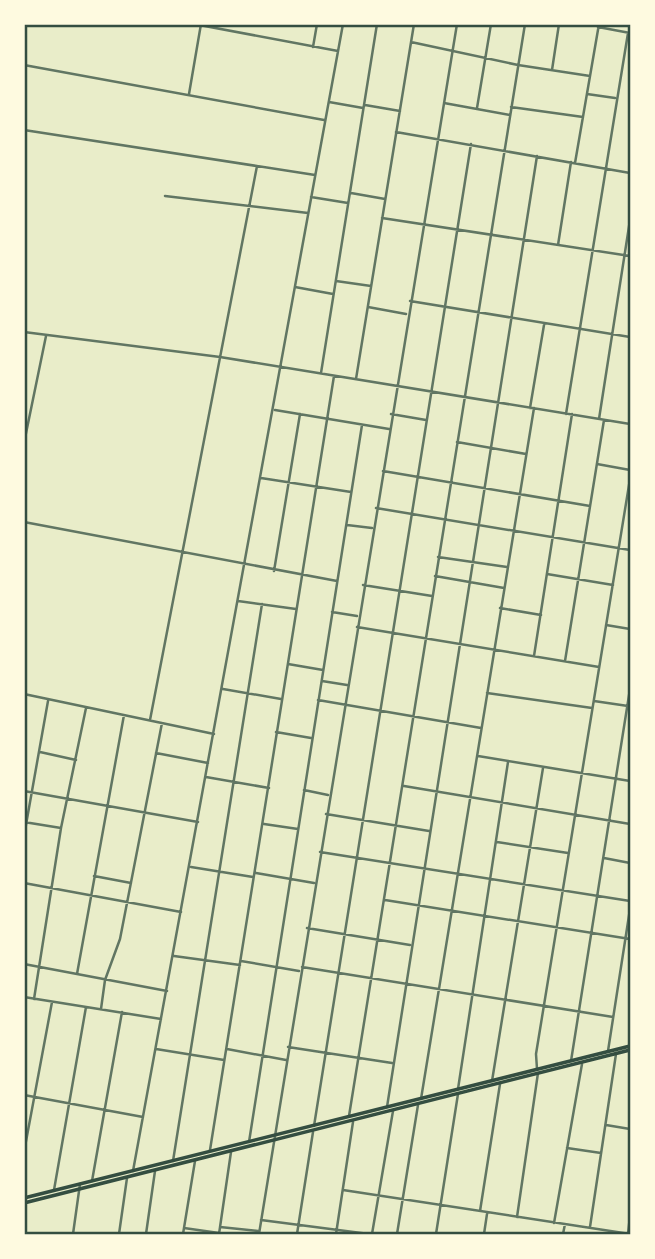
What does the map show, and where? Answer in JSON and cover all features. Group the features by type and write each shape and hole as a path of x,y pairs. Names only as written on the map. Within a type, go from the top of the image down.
{"main road":[{"path":"24,1200 54,1190 80,1187 92,1181 421,1099 500,1084 571,1061 631,1048"},
{"path":"24,1200 274,1142 418,1105 492,1081 616,1054 631,1048"}],"street":[{"path":"194,24 338,51"},
{"path":"313,47 317,24"},
{"path":"133,1171 342,24"},
{"path":"321,373 377,24"},
{"path":"356,379 414,24"},
{"path":"220,1227 259,1233 407,314 457,24"},
{"path":"477,108 491,24"},
{"path":"349,1117 526,24"},
{"path":"552,70 559,24"},
{"path":"189,94 201,25"},
{"path":"558,245 598,26 629,33 604,168 566,414"},
{"path":"411,43 485,59 590,76"},
{"path":"24,65 325,120"},
{"path":"587,94 616,98"},
{"path":"328,102 400,111"},
{"path":"444,103 510,115"},
{"path":"511,107 583,117"},
{"path":"24,130 315,175"},
{"path":"396,131 631,173"},
{"path":"314,1126 471,144"},
{"path":"387,1108 410,945 537,156"},
{"path":"150,720 257,166"},
{"path":"350,193 385,199"},
{"path":"165,196 308,213"},
{"path":"311,197 348,203"},
{"path":"382,218 631,256"},
{"path":"599,419 631,220"},
{"path":"336,281 371,286"},
{"path":"295,287 334,294"},
{"path":"410,301 631,337"},
{"path":"368,307 407,314"},
{"path":"421,1099 526,454 544,323"},
{"path":"24,332 220,357 631,424"},
{"path":"24,443 47,336"},
{"path":"210,1151 334,376"},
{"path":"273,410 389,429"},
{"path":"274,571 300,414"},
{"path":"391,414 426,420"},
{"path":"534,656 572,414"},
{"path":"565,661 604,420"},
{"path":"249,1142 362,425"},
{"path":"457,442 526,454"},
{"path":"597,464 631,470"},
{"path":"382,471 590,506"},
{"path":"261,478 352,492"},
{"path":"517,1217 538,1071 536,1054 631,479"},
{"path":"376,508 631,550"},
{"path":"625,510 631,511"},
{"path":"24,522 245,566 337,581"},
{"path":"347,525 372,528"},
{"path":"438,557 507,567"},
{"path":"547,574 613,585"},
{"path":"435,576 504,588"},
{"path":"363,585 432,596"},
{"path":"238,601 296,609"},
{"path":"173,1161 262,604"},
{"path":"500,608 541,615"},
{"path":"332,612 358,616"},
{"path":"606,625 631,629"},
{"path":"356,626 599,667"},
{"path":"287,664 323,670"},
{"path":"321,680 347,685"},
{"path":"222,689 281,699"},
{"path":"571,1061 631,689"},
{"path":"486,693 592,708"},
{"path":"24,694 214,734"},
{"path":"24,836 48,700"},
{"path":"318,700 380,713 481,728"},
{"path":"594,701 628,706"},
{"path":"34,999 61,828 86,708"},
{"path":"78,974 124,715"},
{"path":"101,1009 105,980 116,950 127,902 162,723"},
{"path":"276,732 312,738"},
{"path":"622,738 631,740"},
{"path":"40,752 76,760"},
{"path":"156,753 208,763"},
{"path":"477,756 631,781"},
{"path":"436,1234 508,762"},
{"path":"492,1081 543,768"},
{"path":"206,777 269,788"},
{"path":"404,786 631,824"},
{"path":"304,790 329,795"},
{"path":"24,791 198,822"},
{"path":"326,814 429,831"},
{"path":"26,822 61,828"},
{"path":"264,824 298,829"},
{"path":"497,842 568,853"},
{"path":"320,852 631,901"},
{"path":"604,858 631,863"},
{"path":"190,867 314,883"},
{"path":"94,876 131,883"},
{"path":"24,883 181,912"},
{"path":"385,900 628,939"},
{"path":"608,1051 631,909"},
{"path":"307,928 410,945"},
{"path":"173,956 339,972 613,1017"},
{"path":"24,964 167,991"},
{"path":"24,997 161,1019"},
{"path":"24,1152 52,1002"},
{"path":"54,1190 86,1007"},
{"path":"92,1181 122,1012"},
{"path":"288,1047 392,1063"},
{"path":"156,1049 224,1060"},
{"path":"226,1049 286,1060"},
{"path":"590,1228 616,1054"},
{"path":"554,1223 582,1062"},
{"path":"480,1211 500,1084"},
{"path":"24,1095 144,1117"},
{"path":"397,1234 418,1105"},
{"path":"261,1220 371,1234 393,1111"},
{"path":"336,1234 353,1122"},
{"path":"606,1125 631,1129"},
{"path":"298,1234 313,1132"},
{"path":"567,1148 601,1153"},
{"path":"184,1228 219,1234 231,1152"},
{"path":"183,1234 195,1161"},
{"path":"146,1234 155,1171"},
{"path":"119,1234 127,1178"},
{"path":"73,1234 80,1187"},
{"path":"343,1190 604,1232 628,1234 631,1216"},
{"path":"484,1234 487,1212"},
{"path":"563,1234 565,1224"}]}
